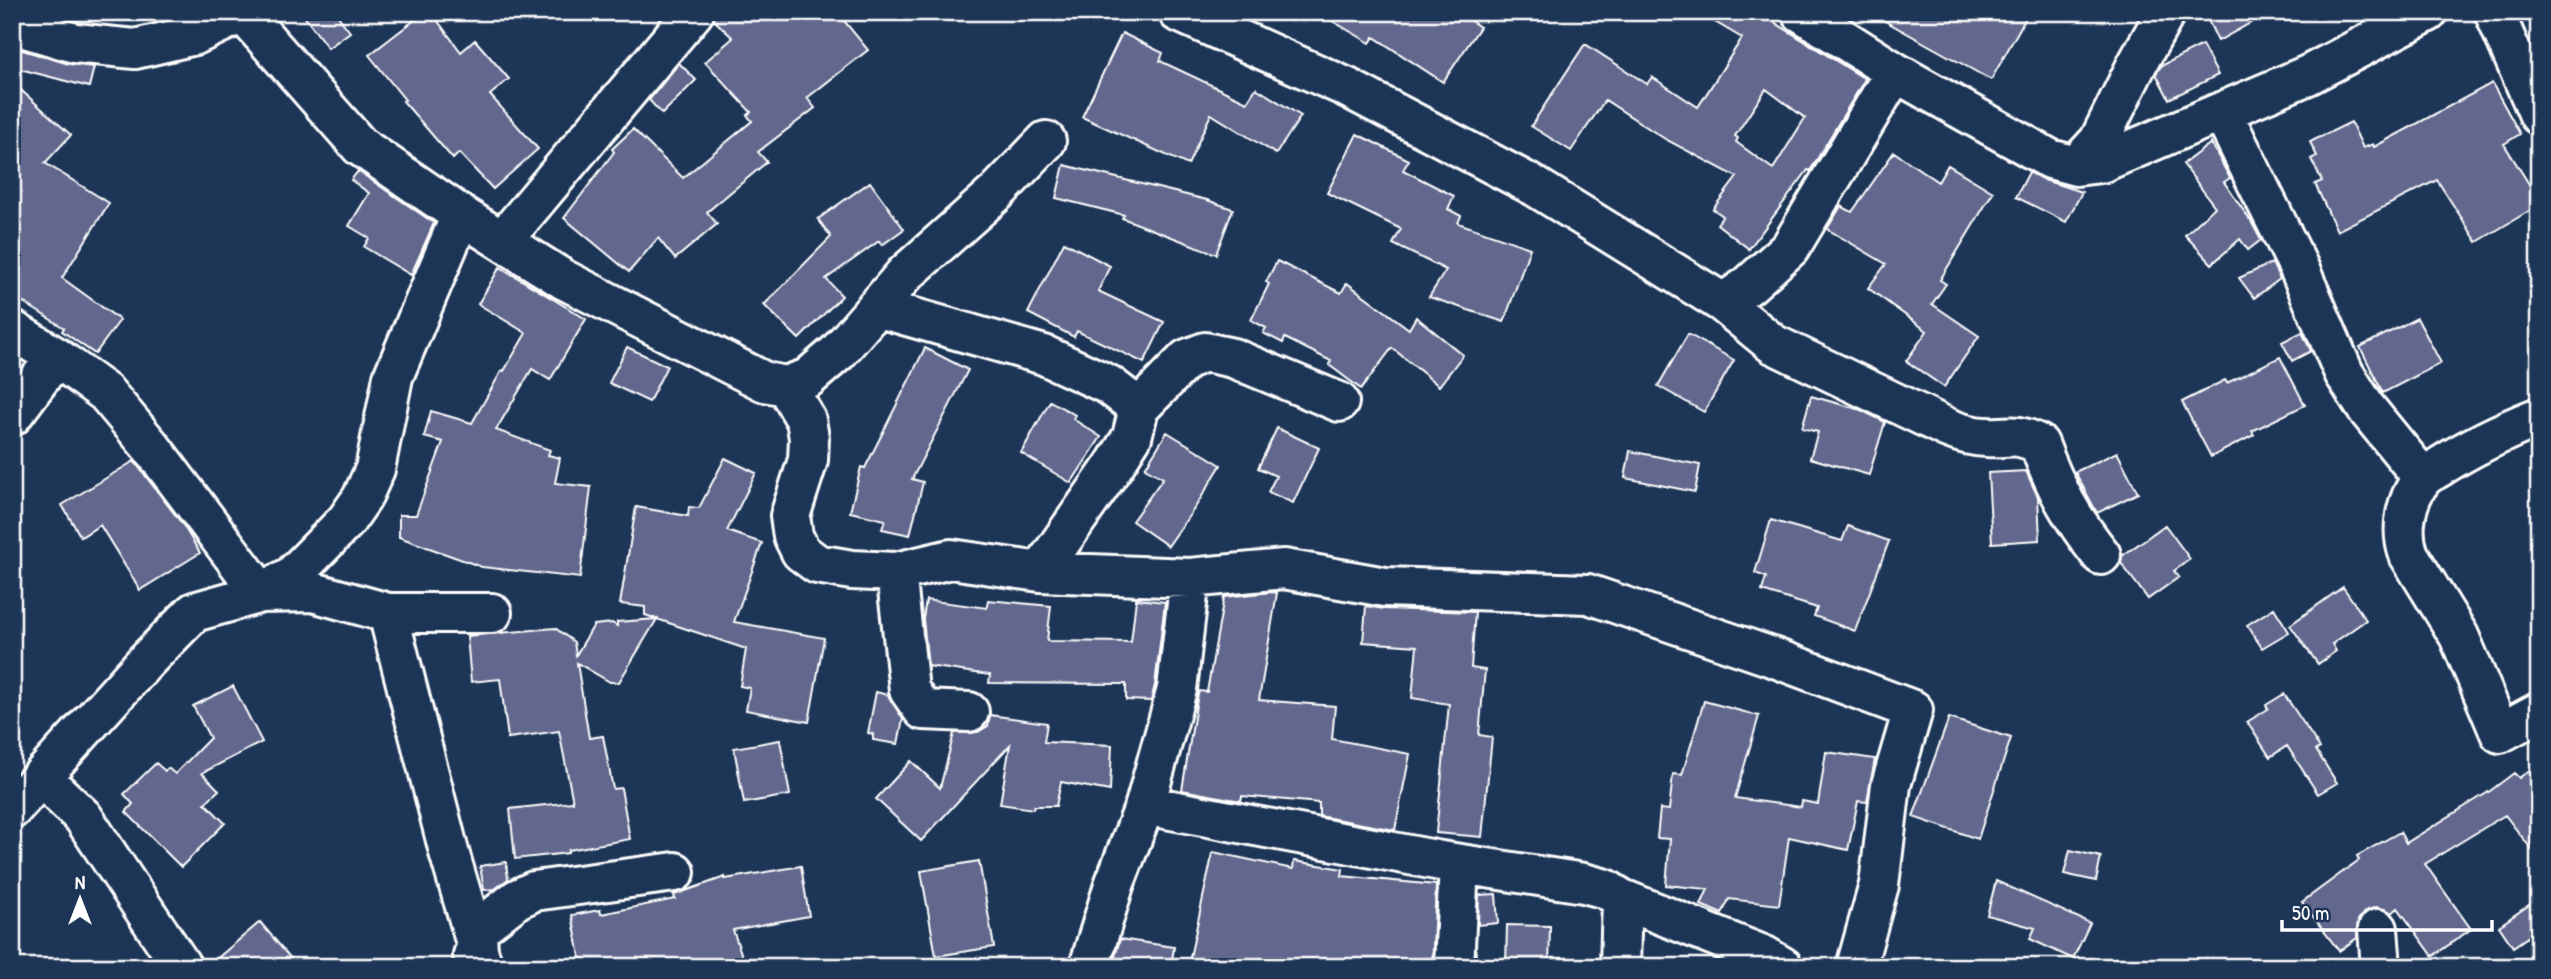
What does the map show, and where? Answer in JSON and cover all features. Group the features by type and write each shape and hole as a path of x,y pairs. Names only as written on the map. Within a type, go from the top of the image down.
{"street":[{"path":"502,241 694,12"},
{"path":"1178,12 1346,87 1536,187 1723,303 1773,344 1966,435 1988,438 2015,435 2039,444 2054,483 2075,522 2101,555"},
{"path":"1801,12 1895,72 2050,159 2076,166 2101,163 2308,75 2428,12"},
{"path":"2076,166 2099,141 2166,12"},
{"path":"2494,12 2539,115"},
{"path":"12,24 75,43 135,49 195,35 243,13 360,146 461,215 563,279 765,382 786,386 808,378 838,352 905,274 996,193 1046,141"},
{"path":"1723,303 1749,285 1790,248 1895,72"},
{"path":"2222,111 2300,268 2344,373 2366,408 2423,478"},
{"path":"12,809 194,612 261,593 292,576 346,521 362,498 375,470 393,377 461,215"},
{"path":"876,307 1044,355 1108,385 1139,408"},
{"path":"12,330 56,357 106,394 152,447 261,593"},
{"path":"1040,572 1132,437 1139,408 1187,359 1205,352 1233,358 1339,402"},
{"path":"12,416 56,357"},
{"path":"786,386 806,420 809,438 808,460 790,516 793,536 802,552 817,564 852,570 896,572 951,559 1040,572 1190,578 1284,569 1385,587 1588,594 1775,658 1913,710 1891,785 1879,885 1856,967"},
{"path":"2539,417 2468,448 2423,478 2405,515 2404,543 2459,636 2500,733 2539,712"},
{"path":"896,572 909,690 923,710 969,712"},
{"path":"1089,967 1114,885 1145,805 1177,690 1190,578"},
{"path":"261,593 313,592 388,613 492,612"},
{"path":"388,613 446,838 472,962"},
{"path":"42,778 83,817 182,967"},
{"path":"1145,805 1459,864 1584,883 1606,889 1622,899 1765,957 1783,967"},
{"path":"1454,967 1459,864"},
{"path":"472,962 477,930 517,899 534,891 675,872"},
{"path":"1619,967 1622,899"},
{"path":"2378,929 2381,967"}],"building":[{"path":"301,12 335,12 350,32 328,48"},
{"path":"425,12 431,12 461,52 475,40 509,79 490,95 538,149 493,189 459,153 453,159 403,101 405,100 369,55"},
{"path":"715,12 837,12 868,50 807,98 815,108 758,152 767,162 707,212 717,224 675,259 658,238 629,272 564,218 614,152 612,149 633,129 683,178 752,121 747,115 751,112 705,62 733,38 714,20"},
{"path":"1317,12 1457,12 1480,27 1443,82 1374,37 1370,43"},
{"path":"1698,12 1758,12 1865,79 1810,171 1808,170 1749,249 1717,224 1723,216 1713,209 1737,177 1665,139 1605,100 1571,151 1531,126 1585,44 1647,84 1652,77 1698,107 1742,38","holes":["1766,89 1805,118 1773,169 1736,142 1738,138 1735,136"]},
{"path":"1869,12 2029,12 1991,80"},
{"path":"2204,12 2270,12 2218,41"},
{"path":"1122,33 1163,53 1160,61 1247,102 1256,88 1301,116 1276,154 1211,114 1188,165 1082,117"},
{"path":"2202,45 2218,75 2169,99 2156,74 2161,66"},
{"path":"19,49 69,64 94,67 89,87 16,68"},
{"path":"679,63 696,80 662,114 649,100"},
{"path":"12,82 71,135 45,163 109,203 62,278 120,320 95,354 62,331 64,328 12,295"},
{"path":"2492,83 2520,134 2504,144 2539,200 2539,205 2477,242 2437,180 2337,231 2315,184 2322,181 2311,159 2317,156 2310,142 2351,122 2363,148 2373,144 2374,147"},
{"path":"1357,134 1409,160 1403,170 1454,196 1448,209 1461,216 1458,223 1530,248 1504,322 1429,297 1446,270 1393,244 1401,229 1327,193"},
{"path":"2211,143 2230,178 2224,182 2261,240 2248,250 2240,239 2212,264 2185,235 2215,207 2183,164"},
{"path":"1894,152 1938,182 1948,165 1993,192 1940,280 1946,284 1932,304 1979,336 1944,387 1906,361 1927,331 1868,288 1886,264 1827,229 1841,206 1852,212"},
{"path":"1064,165 1207,200 1233,209 1216,254 1122,218 1124,215 1056,198"},
{"path":"358,171 434,223 411,275 364,247 369,238 349,226 369,193 351,180"},
{"path":"2029,172 2044,180 2082,192 2066,222 2016,197"},
{"path":"870,182 904,229 882,245 879,241 826,279 842,296 799,339 764,305 831,237 818,219"},
{"path":"1064,242 1110,266 1098,291 1164,322 1144,363 1077,331 1074,337 1028,313"},
{"path":"1277,261 1341,293 1347,283 1409,329 1416,317 1463,355 1439,386 1392,348 1361,389 1329,365 1331,361 1285,338 1283,343 1263,333 1266,328 1251,320"},
{"path":"2272,263 2280,279 2254,298 2239,278"},
{"path":"500,267 586,319 550,380 532,369 496,430 550,450 548,455 560,458 555,483 591,487 580,578 482,567 399,537 399,515 416,515 443,442 424,437 431,411 472,423 526,333 478,304"},
{"path":"2417,318 2441,363 2383,393 2360,347"},
{"path":"2302,332 2311,351 2292,361 2282,342"},
{"path":"1688,334 1734,360 1704,412 1658,386"},
{"path":"627,347 667,366 649,402 609,383"},
{"path":"925,348 968,370 912,479 923,482 910,535 882,529 885,520 850,512 861,467 865,468"},
{"path":"2280,357 2305,405 2252,431 2254,435 2211,457 2182,402"},
{"path":"1811,396 1861,410 1885,422 1869,475 1810,458 1818,432 1802,428"},
{"path":"1050,401 1075,415 1073,419 1101,437 1071,483 1021,453"},
{"path":"1277,428 1319,448 1293,503 1268,492 1276,476 1258,468"},
{"path":"1167,432 1221,465 1168,546 1132,521 1163,478 1145,468"},
{"path":"1630,451 1700,465 1695,492 1625,478"},
{"path":"2117,452 2138,493 2097,513 2075,472"},
{"path":"725,458 756,473 727,531 762,543 734,622 824,638 809,722 746,710 750,688 740,686 746,649 645,615 645,607 620,604 636,507 688,516 689,507 699,508"},
{"path":"134,461 183,525 200,553 140,590 100,525 81,537 62,505"},
{"path":"2026,471 2038,497 2040,540 1992,543 1988,473"},
{"path":"1771,520 1842,541 1848,526 1889,541 1855,631 1814,616 1817,608 1762,591 1766,577 1755,573"},
{"path":"2165,525 2190,559 2174,571 2179,577 2148,599 2121,563 2122,556"},
{"path":"2343,587 2366,620 2332,644 2336,651 2318,664 2290,625"},
{"path":"1277,593 1259,700 1335,706 1332,739 1410,754 1395,830 1319,816 1319,803 1242,796 1241,801 1182,790 1197,699 1199,691 1207,692 1224,597"},
{"path":"1136,599 1165,602 1151,701 1126,700 1126,684 989,683 990,675 928,666 923,619 926,600 987,608 988,600 1051,606 1047,641 1131,642"},
{"path":"1366,606 1475,612 1471,668 1485,670 1479,735 1492,737 1482,837 1436,833 1449,704 1412,698 1417,646 1363,642"},
{"path":"2274,608 2289,632 2262,648 2247,625"},
{"path":"657,619 619,682 610,682 577,663 589,738 603,736 613,789 621,788 630,839 568,850 568,853 515,859 510,809 573,802 559,731 508,738 500,679 471,682 467,636 555,628 574,642 576,655 594,625 612,623 617,626 617,622"},
{"path":"233,686 262,742 202,773 219,790 205,803 225,823 181,867 126,812 133,804 124,794 156,763 165,771 168,768 175,774 210,738 193,706"},
{"path":"876,692 888,695 903,719 898,744 873,740 873,734 868,733"},
{"path":"2284,694 2320,748 2316,750 2337,783 2318,794 2287,746 2270,757 2247,722 2268,709 2266,705"},
{"path":"1704,701 1759,716 1735,798 1801,807 1802,801 1818,804 1826,752 1875,759 1867,802 1858,801 1848,850 1789,837 1779,905 1729,899 1722,914 1701,905 1708,889 1666,885 1670,839 1657,838 1660,809 1669,810 1673,774 1682,775"},
{"path":"990,715 1047,723 1044,742 1112,745 1110,791 1061,782 1056,806 1034,806 1033,809 1000,804 1010,745 921,841 876,799 911,761 940,788 954,733 978,732 988,726"},
{"path":"1949,718 2011,738 1978,839 1913,817"},
{"path":"780,740 790,795 744,803 734,748"},
{"path":"2539,763 2539,859 2505,815 2425,864 2471,929 2433,956 2398,908 2392,913 2377,907 2365,911 2358,920 2357,938 2339,951 2302,902 2359,860 2357,856 2400,832 2406,843 2514,773 2519,778"},
{"path":"2070,850 2101,857 2096,881 2064,874"},
{"path":"1213,852 1293,869 1294,861 1343,869 1342,876 1436,885 1432,967 1212,967 1189,962"},
{"path":"979,861 994,947 936,956 921,871"},
{"path":"506,862 508,879 495,889 484,890 480,866"},
{"path":"801,866 809,916 733,930 744,962 731,967 582,967 572,915 600,910 601,914 675,899 674,895 725,877"},
{"path":"1996,881 2090,923 2073,959 2030,939 2035,928 1987,915"},
{"path":"1496,894 1498,923 1478,925 1479,895"},
{"path":"2539,898 2539,929 2513,947 2499,926"},
{"path":"260,922 298,967 207,967"},
{"path":"1507,925 1550,926 1549,967 1506,967"},
{"path":"1120,939 1174,947 1171,967 1112,967"}]}
